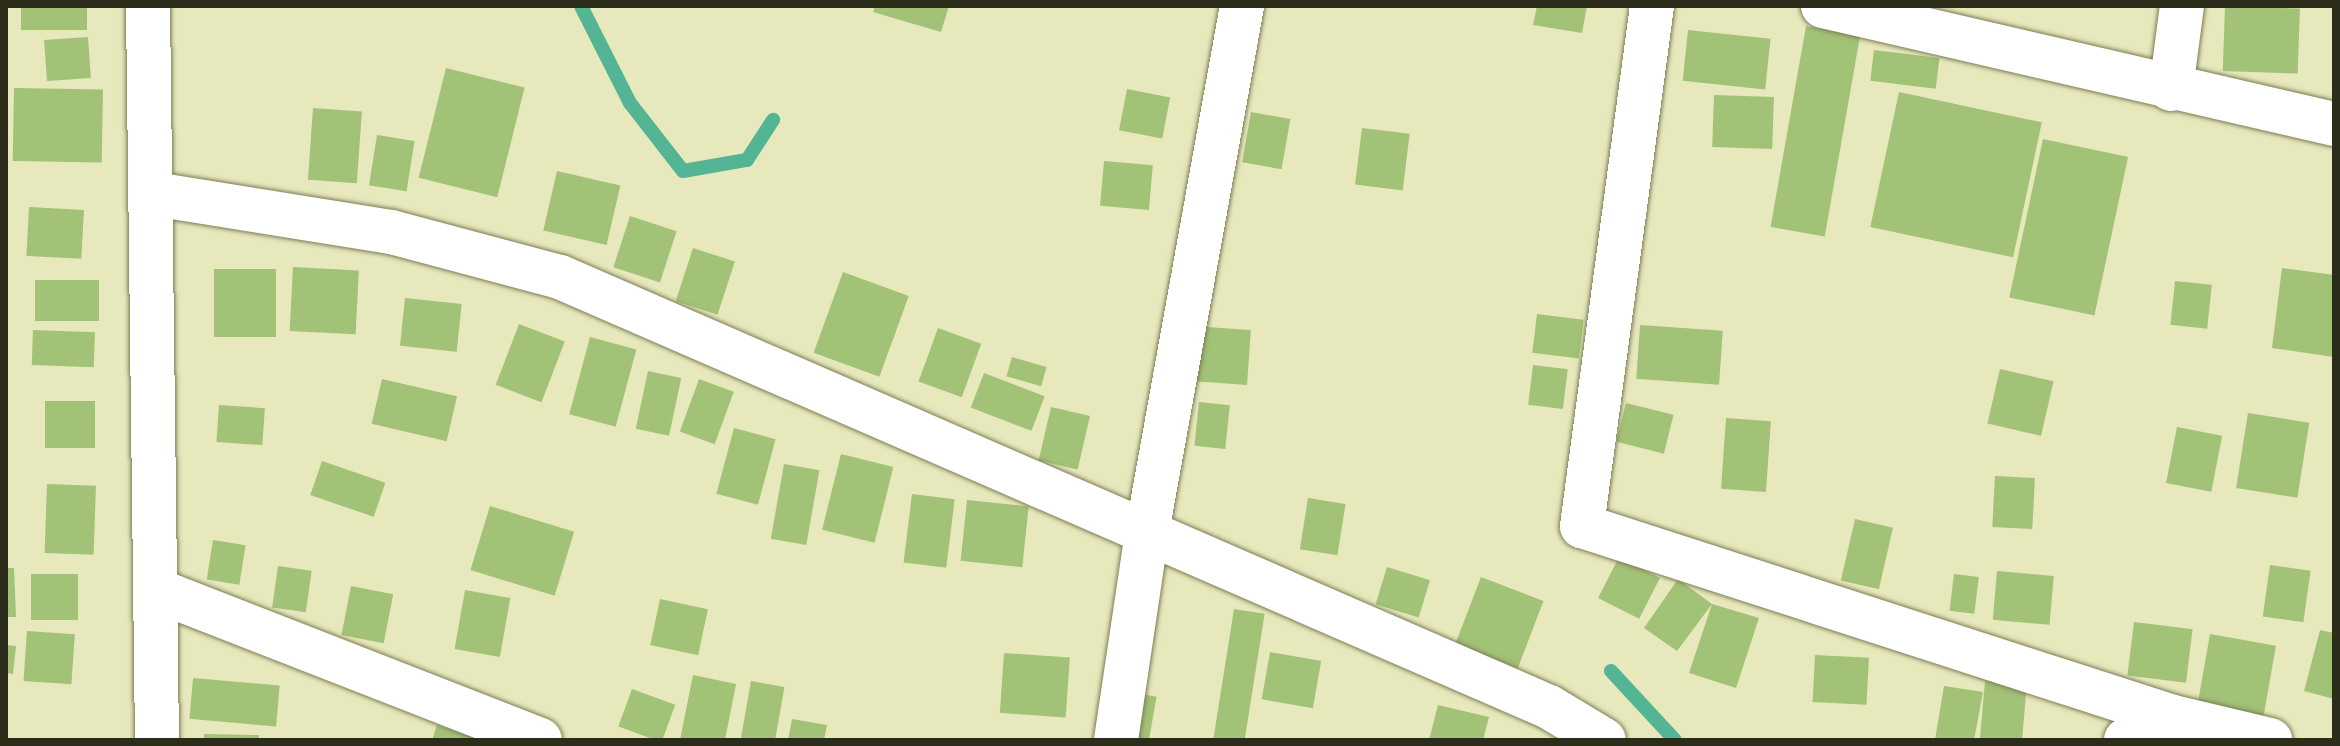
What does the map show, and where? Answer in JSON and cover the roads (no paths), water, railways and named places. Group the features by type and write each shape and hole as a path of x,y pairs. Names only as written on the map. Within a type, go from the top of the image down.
{"street":[{"path":"148,6 154,194 157,740"},
{"path":"1116,740 1147,532 1242,6"},
{"path":"1652,6 1582,526 2173,717 2270,740"},
{"path":"1823,6 2171,89 2334,124"},
{"path":"2171,89 2182,6"},
{"path":"154,194 391,232 560,277 1549,707 1604,740"},
{"path":"156,590 540,740"},
{"path":"2126,740 2173,717"}],"waterway":[{"path":"581,6 630,103 683,171 747,160 773,120"},
{"path":"1611,671 1675,740"}]}
